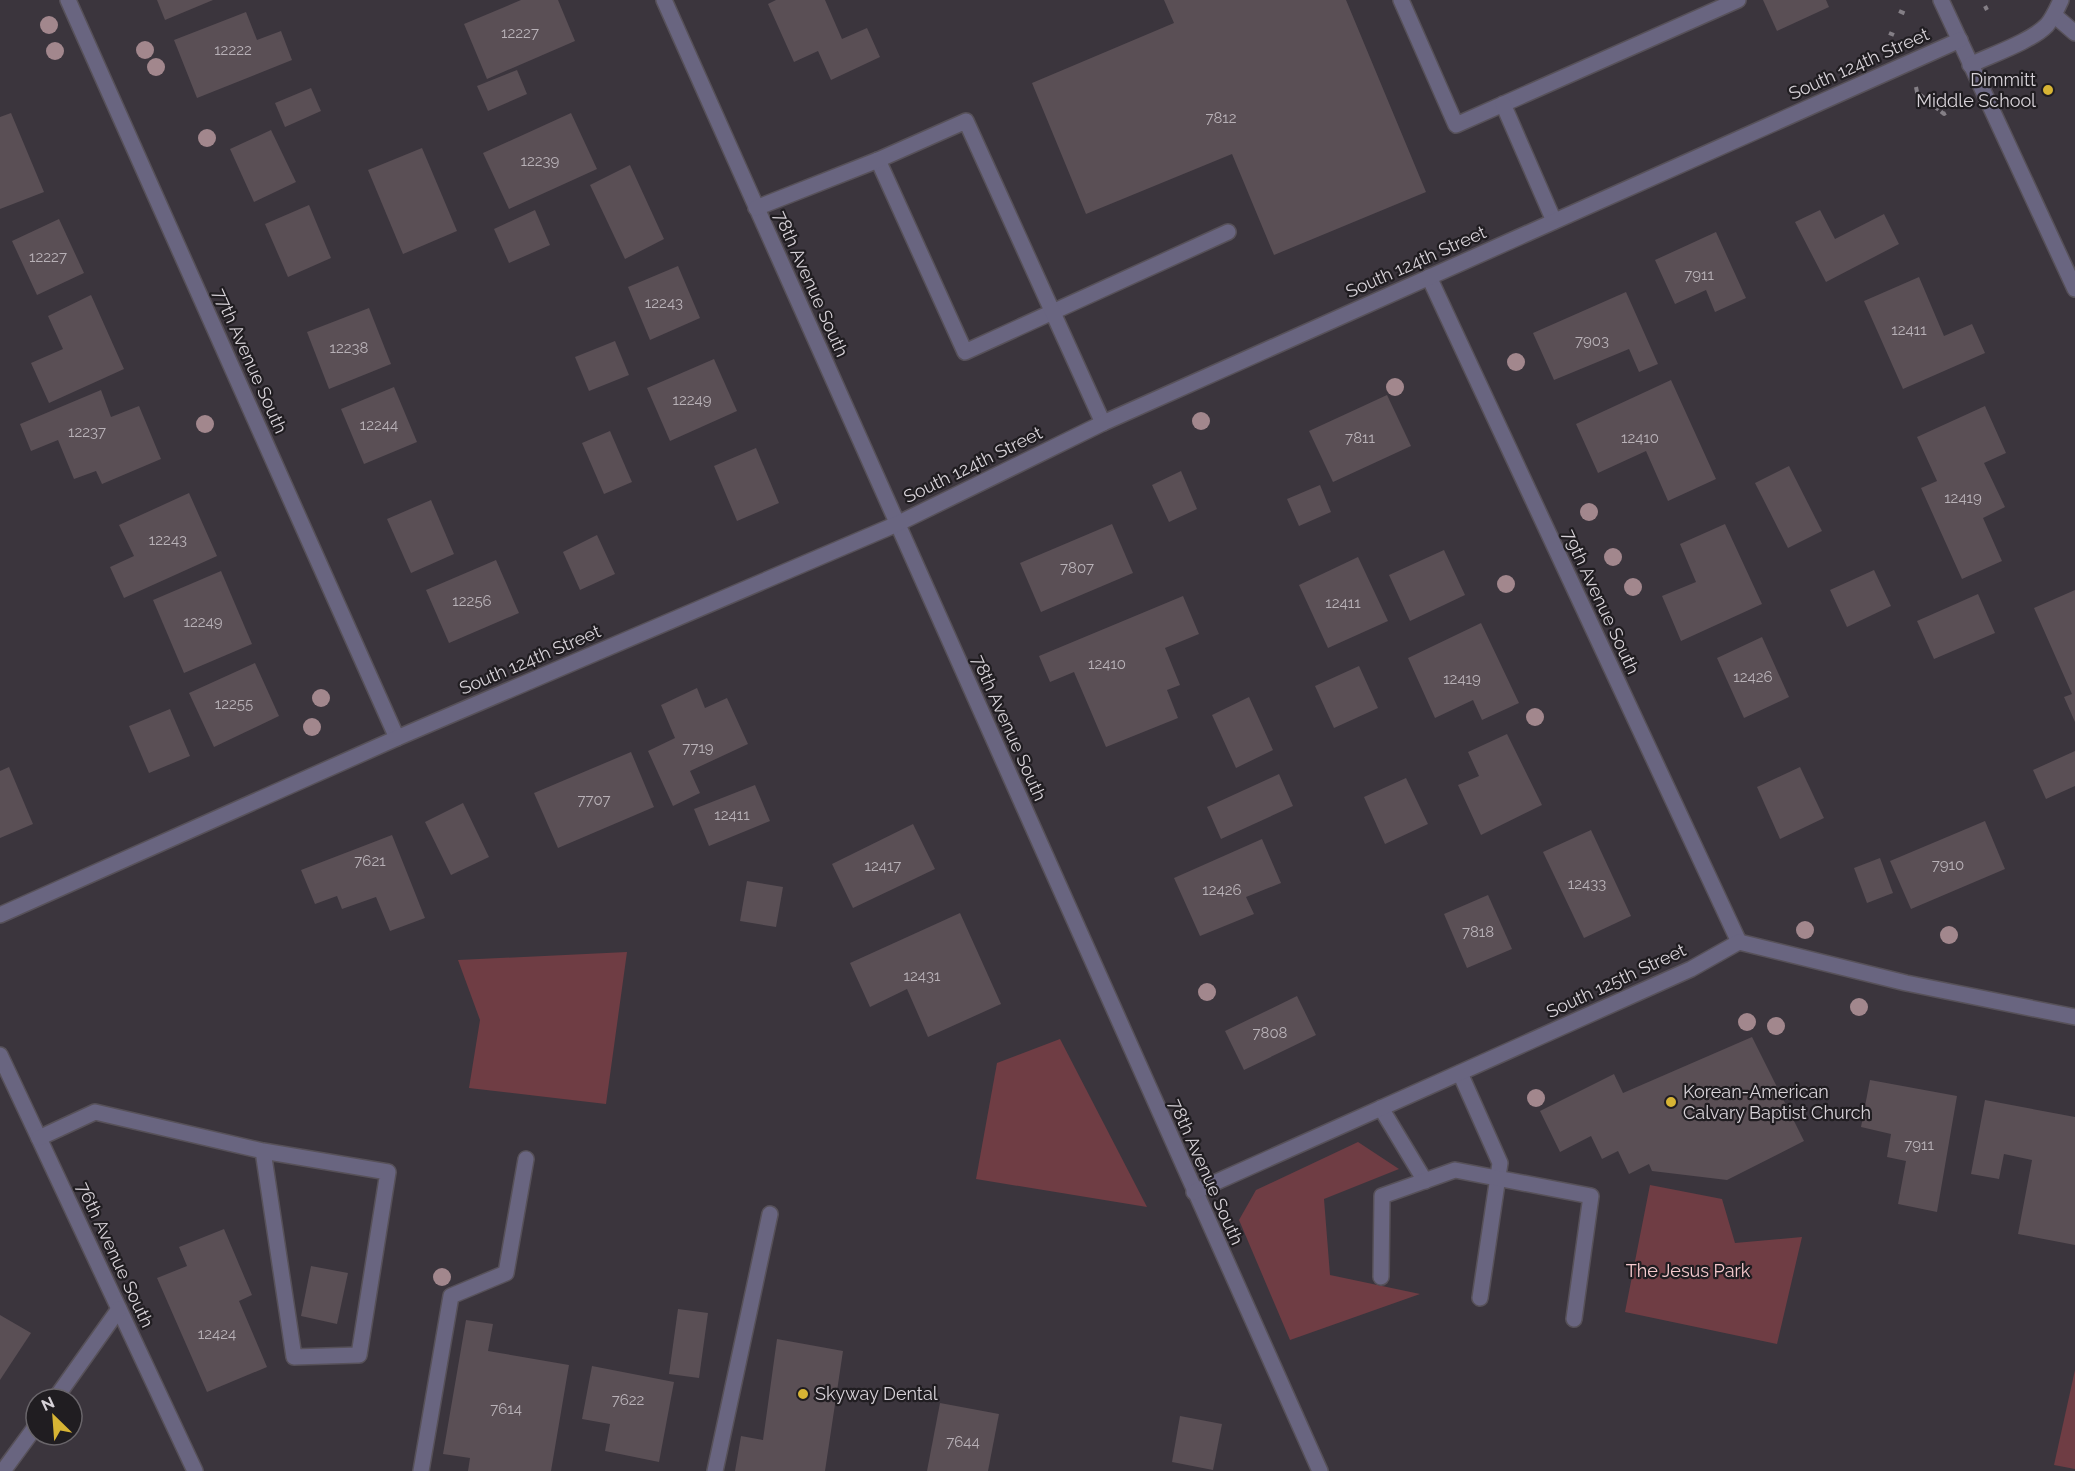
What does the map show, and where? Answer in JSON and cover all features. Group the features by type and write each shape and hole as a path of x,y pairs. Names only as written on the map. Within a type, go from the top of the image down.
{"street":[{"name":"77th Avenue South","path":"68,0 397,738"},
{"name":"78th Avenue South","path":"664,0 1320,1471"},
{"path":"1401,0 1456,125 1738,0"},
{"path":"1941,0 2075,289"},
{"path":"1970,65 2031,36 2046,26 2061,0"},
{"path":"2054,15 2075,33"},
{"name":"South 124th Street","path":"0,915 397,738 897,524 1103,423 1960,40"},
{"path":"1503,105 1554,221"},
{"path":"756,208 878,160 966,121 1103,423"},
{"path":"878,160 965,352 1228,232"},
{"name":"79th Avenue South","path":"1429,277 1738,942"},
{"path":"1738,942 1906,983 2075,1017"},
{"name":"South 125th Street","path":"1194,1192 1691,969 1738,942"},
{"name":"76th Avenue South","path":"0,1055 4,1077 39,1138 195,1471"},
{"path":"1460,1073 1500,1163 1480,1298"},
{"path":"1382,1108 1425,1181"},
{"path":"39,1138 94,1112 263,1151 388,1172 359,1354 294,1357 263,1151"},
{"path":"421,1471 451,1296 506,1273 526,1160"},
{"path":"1381,1278 1382,1196 1455,1170 1591,1196 1574,1319"},
{"path":"715,1471 770,1214"},
{"path":"64,1387 119,1310"},
{"path":"3,1471 24,1442"}],"path":[{"path":"1899,11 1905,14"},
{"path":"1889,33 1894,35"},
{"path":"1917,92 1944,114 1948,112"}],"green space":[{"path":"627,952 606,1104 469,1088 480,1020 458,960"},
{"path":"1060,1039 1147,1207 976,1179 997,1063"},
{"path":"1358,1142 1399,1169 1324,1199 1330,1275 1420,1294 1290,1340 1239,1220 1256,1190"},
{"name":"The Jesus Park","path":"1650,1185 1722,1199 1735,1243 1802,1237 1777,1344 1625,1312"},
{"path":"2075,1370 2075,1469 2054,1465"}],"building":[{"path":"157,0 213,0 165,20"},
{"path":"521,0 558,0 575,41 487,79 464,24"},
{"path":"776,0 825,0 842,39 867,28 880,57 831,80 818,51 794,62 768,4"},
{"path":"1164,0 1346,0 1426,192 1274,255 1232,154 1086,214 1032,83 1174,23"},
{"path":"1763,0 1826,0 1829,7 1777,31"},
{"path":"246,12 257,40 281,31 292,60 197,98 174,40"},
{"path":"517,70 527,94 488,111 477,86"},
{"path":"311,88 321,111 285,127 275,103"},
{"path":"11,113 44,192 0,209 0,117"},
{"path":"571,113 597,169 509,209 483,153"},
{"path":"271,130 296,182 254,202 230,149"},
{"path":"422,148 457,231 403,254 368,170"},
{"path":"630,165 664,239 625,259 590,185"},
{"path":"309,205 331,258 288,277 265,224"},
{"path":"535,210 550,245 509,263 494,229"},
{"path":"1820,210 1835,239 1884,214 1899,244 1826,282 1795,222"},
{"path":"59,219 84,273 37,295 12,241"},
{"path":"1716,232 1746,298 1715,312 1706,290 1675,304 1655,260"},
{"path":"678,266 700,318 650,340 628,287"},
{"path":"1919,277 1944,336 1972,324 1985,353 1903,389 1864,301"},
{"path":"1626,292 1658,364 1639,372 1629,349 1554,380 1533,333"},
{"path":"91,295 124,369 49,403 31,363 63,349 48,316"},
{"path":"369,308 391,364 329,389 307,332"},
{"path":"615,341 629,375 589,391 575,357"},
{"path":"714,359 737,411 670,441 647,388"},
{"path":"1671,380 1716,479 1668,501 1646,451 1598,473 1576,424"},
{"path":"394,387 417,442 364,464 341,409"},
{"path":"101,390 111,417 139,406 161,459 102,484 96,471 74,479 58,440 31,451 20,424"},
{"path":"1387,395 1411,446 1333,482 1309,431"},
{"path":"1985,406 2006,453 1984,463 2005,507 1983,518 2002,561 1962,579 1921,488 1937,481 1917,437"},
{"path":"610,431 632,482 604,494 582,443"},
{"path":"756,448 779,503 737,521 714,466"},
{"path":"1789,466 1822,531 1788,548 1755,483"},
{"path":"1181,471 1197,509 1169,522 1152,485"},
{"path":"1320,485 1331,512 1299,526 1287,499"},
{"path":"189,493 217,556 124,598 110,567 134,556 119,525"},
{"path":"431,500 454,554 411,573 387,519"},
{"path":"1112,524 1133,573 1041,612 1020,563"},
{"path":"1725,524 1762,604 1681,641 1662,596 1696,582 1680,544"},
{"path":"597,535 615,574 580,590 563,552"},
{"path":"1444,550 1465,595 1410,621 1389,575"},
{"path":"1358,557 1388,621 1328,648 1299,585"},
{"path":"496,560 519,613 449,643 426,590"},
{"path":"1874,570 1891,606 1847,627 1830,590"},
{"path":"221,571 252,644 184,673 153,600"},
{"path":"2075,590 2075,722 2064,697 2072,694 2034,608"},
{"path":"1978,594 1995,633 1934,659 1917,621"},
{"path":"1183,596 1199,634 1165,648 1180,685 1167,690 1178,718 1106,747 1074,672 1050,682 1039,656"},
{"path":"1481,623 1519,703 1482,720 1473,700 1435,718 1408,658"},
{"path":"1762,637 1789,697 1744,718 1717,658"},
{"path":"255,663 279,716 214,747 189,693"},
{"path":"1359,666 1378,708 1334,728 1315,686"},
{"path":"697,688 705,708 727,698 748,744 690,771 700,793 673,806 648,751 675,738 661,705"},
{"path":"1249,697 1273,750 1236,768 1212,715"},
{"path":"170,709 190,756 149,773 129,726"},
{"path":"1507,734 1542,805 1481,835 1458,785 1479,776 1468,752"},
{"path":"2075,751 2075,786 2046,799 2033,770"},
{"path":"631,752 654,807 558,848 534,793"},
{"path":"9,767 33,824 0,838 0,771"},
{"path":"1800,767 1824,818 1780,839 1757,787"},
{"path":"1279,774 1293,806 1221,839 1207,807"},
{"path":"1406,778 1428,824 1385,844 1364,797"},
{"path":"755,785 770,821 709,846 694,809"},
{"path":"463,803 489,857 451,875 425,822"},
{"path":"1985,821 2005,869 1911,909 1890,861"},
{"path":"913,824 935,869 853,908 832,864"},
{"path":"1591,830 1631,916 1584,938 1543,852"},
{"path":"392,835 425,918 390,931 376,897 342,909 337,896 315,904 301,870"},
{"path":"1262,839 1281,883 1246,897 1254,914 1200,936 1174,878"},
{"path":"1880,858 1893,893 1867,903 1854,868"},
{"path":"747,881 783,887 776,927 740,921"},
{"path":"1488,895 1512,949 1467,968 1444,914"},
{"path":"960,913 1001,1004 928,1037 907,989 870,1007 850,963"},
{"path":"1297,996 1316,1035 1244,1070 1225,1031"},
{"name":"Korean-American Calvary Baptist Church","path":"1752,1037 1804,1141 1727,1180 1652,1171 1649,1164 1629,1174 1618,1151 1602,1159 1591,1136 1560,1152 1540,1111 1614,1074 1623,1093"},
{"path":"1870,1080 1957,1096 1937,1212 1898,1204 1906,1161 1887,1157 1891,1134 1861,1127"},
{"path":"1985,1100 2075,1117 2075,1245 2018,1234 2032,1160 2004,1154 1999,1179 1971,1174"},
{"path":"224,1229 252,1295 239,1301 267,1367 207,1392 157,1278 187,1266 179,1247"},
{"path":"311,1266 348,1273 337,1324 301,1316"},
{"path":"678,1309 708,1313 699,1378 669,1374"},
{"path":"0,1315 31,1333 0,1380"},
{"path":"466,1320 493,1324 488,1351 569,1365 551,1471 468,1471 470,1458 443,1454"},
{"name":"Skyway Dental","path":"777,1339 843,1351 825,1471 735,1471 741,1436 763,1440"},
{"path":"592,1366 674,1382 659,1462 605,1451 610,1424 582,1419"},
{"path":"940,1403 999,1414 988,1471 927,1471"},
{"path":"1180,1416 1222,1424 1213,1470 1172,1462"}],"place":[{"name":"Dimmitt Middle School","path":"2048,90"},
{"name":"Korean-American Calvary Baptist Church","path":"1671,1102"},
{"name":"Skyway Dental","path":"803,1394"}]}
